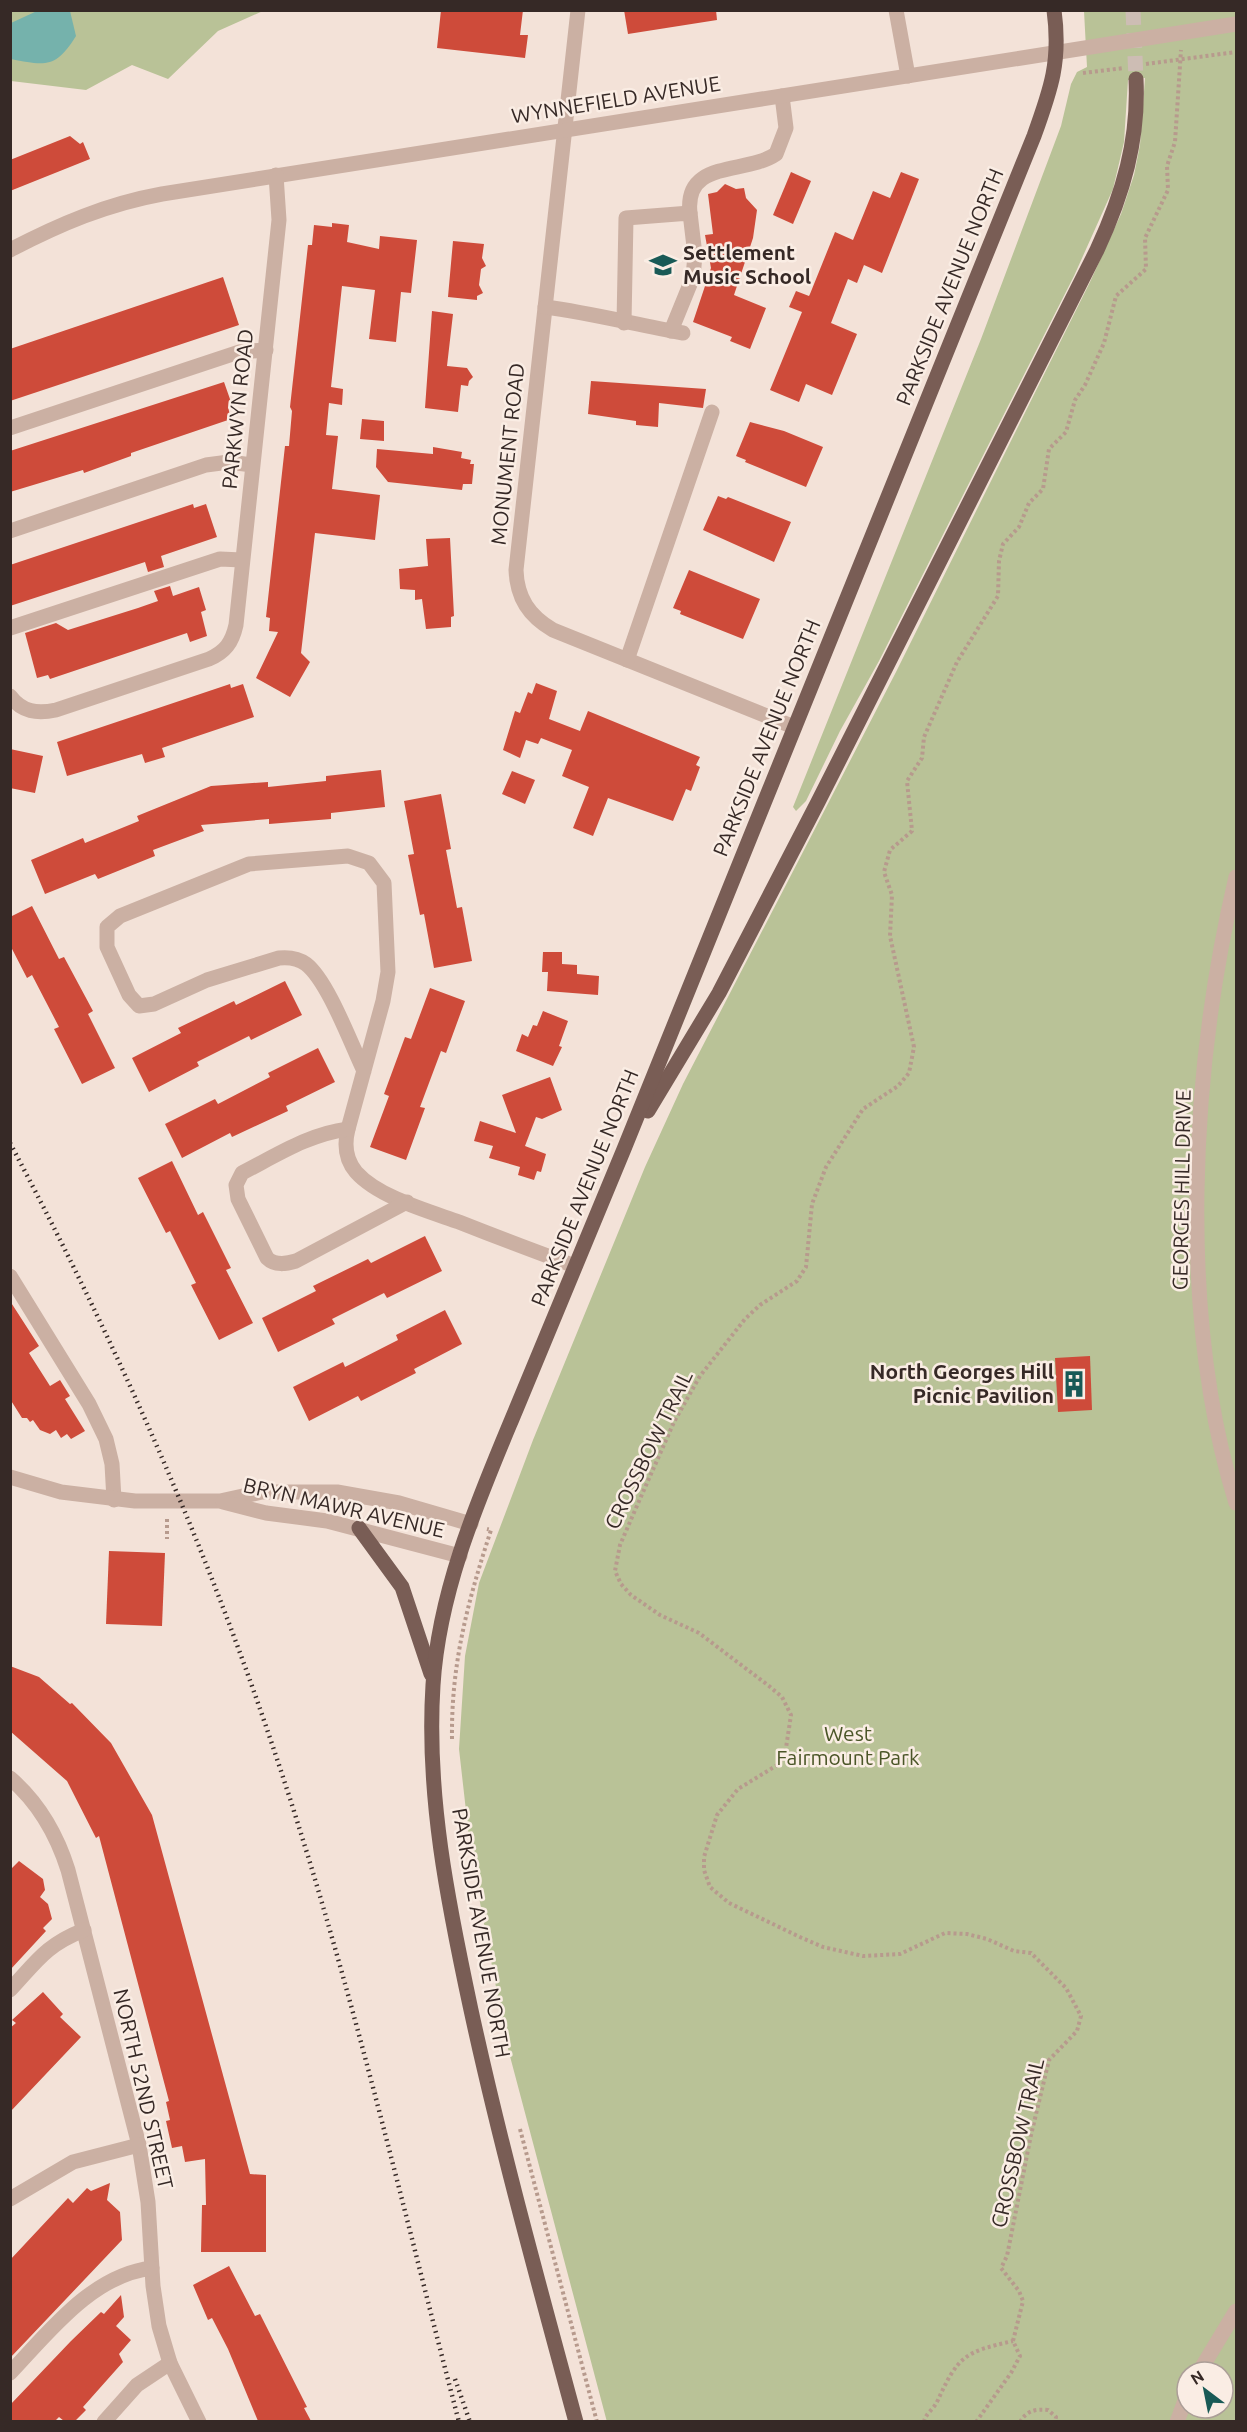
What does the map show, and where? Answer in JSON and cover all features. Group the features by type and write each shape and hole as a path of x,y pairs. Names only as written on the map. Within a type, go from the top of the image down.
{"main road":[{"name":"PARKSIDE AVENUE NORTH","path":"576,2421 488,2087 444,1877 436,1813 431,1737 433,1680 441,1626 471,1524 1034,136 1053,81 1058,52 1054,10"},
{"path":"621,1154 724,982 1093,259 1113,216 1127,174 1136,122 1133,71"},
{"path":"359,1528 402,1587 433,1680"}],"street":[{"name":"MONUMENT ROAD","path":"578,10 516,583 525,606 541,623 794,727"},
{"path":"896,10 908,76"},
{"name":"WYNNEFIELD AVENUE","path":"10,250 59,225 112,204 276,175 1236,24"},
{"path":"545,307 582,311 624,323 677,332 693,277 694,255 689,194 699,179 716,171 755,164 776,154 786,128 782,96"},
{"name":"PARKWYN ROAD","path":"10,696 27,710 40,712 56,710 209,659 228,646 236,626 266,350 279,220 276,175"},
{"path":"624,323 626,218 690,213"},
{"path":"10,428 238,352 266,350"},
{"path":"627,660 712,412"},
{"path":"10,531 206,465 229,462 252,465"},
{"path":"10,628 220,559 242,560"},
{"path":"364,1071 322,983 305,963 289,957 279,958 207,980 154,1004 139,1006 129,995 106,947 107,927 120,916 249,864 348,856 369,863 384,883 388,957 386,987 364,1071 345,1141 346,1153 357,1173 378,1188 407,1202 575,1266"},
{"name":"GEORGES HILL DRIVE","path":"1236,877 1209,1028 1199,1194 1201,1302 1207,1354 1224,1454 1236,1503"},
{"path":"348,1130 325,1132 302,1142 242,1173 238,1179 238,1199 267,1258 271,1262 280,1264 296,1261 407,1202"},
{"path":"10,1276 89,1404 106,1439 112,1464 114,1500"},
{"name":"BRYN MAWR AVENUE","path":"10,1477 61,1492 114,1500 220,1501 262,1492 337,1492 399,1503 471,1524"},
{"name":"BRYN MAWR AVENUE","path":"220,1501 266,1513 327,1521 359,1528 460,1556"},
{"name":"NORTH 52ND STREET","path":"13,1785 43,1815 57,1841 84,1930 139,2145 148,2202 152,2268 159,2326 170,2363 199,2421"},
{"path":"10,1990 58,1940 84,1930"},
{"path":"10,2199 73,2162 139,2145"},
{"path":"10,2373 86,2298 105,2284 128,2272 152,2268"},
{"path":"1206,2360 1236,2312"},
{"path":"104,2421 137,2385 170,2363"}],"path":[{"path":"1180,59 1181,50"},
{"path":"1083,74 1133,71 1180,59 1236,52"},
{"name":"CROSSBOW TRAIL","path":"976,2421 1011,2373 1020,2356 1013,2341 1023,2301 1013,2281 1001,2268 1007,2256 1031,2135 1049,2060 1077,2031 1081,2016 1066,1988 1031,1953 1014,1951 987,1939 967,1934 945,1933 900,1954 863,1956 823,1947 802,1938 729,1903 710,1887 704,1870 704,1857 717,1815 738,1789 779,1764 786,1748 791,1715 782,1697 769,1686 699,1633 660,1615 632,1595 621,1584 615,1571 620,1545 636,1508 675,1422 700,1376 745,1319 797,1281 807,1268 812,1203 826,1167 863,1109 898,1086 909,1073 914,1047 890,936 892,895 884,872 891,850 912,831 906,781 922,758 924,737 957,662 998,596 999,561 1003,544 1019,527 1029,503 1043,489 1049,449 1066,432 1075,400 1085,385 1104,343 1116,296 1146,270 1145,238 1168,190 1167,166 1175,142 1180,59"},
{"path":"452,1743 455,1667 462,1628 491,1530"},
{"path":"518,2123 597,2421"},
{"path":"924,2421 935,2406 946,2381 964,2357 978,2349 1013,2341"},
{"path":"1020,2421 1023,2416 1039,2409 1048,2410 1056,2417 1055,2421"}],"green space":[{"path":"11,11 263,11 218,31 168,79 132,65 86,90 11,81"},
{"name":"West Fairmount Park","path":"1084,11 1236,11 1236,2421 607,2422 507,2045 471,1855 459,1749 465,1656 479,1583 533,1440 645,1167 683,1084 896,672 1090,282 1121,214 1134,175 1140,145 1145,78 1128,80 1124,142 1113,189 1074,276 879,661 840,731 806,801 796,811 793,807 981,339 1061,126 1071,84 1077,72 1087,67"}],"water":[{"path":"37,11 70,11 76,36 62,54 49,62 33,63 11,59 11,23"}],"building":[{"path":"441,10 523,10 520,35 528,35 525,58 437,48"},
{"path":"624,10 716,10 717,20 628,34"},
{"path":"70,136 80,144 83,142 90,159 10,191 10,160"},
{"path":"791,172 811,181 793,224 773,215"},
{"path":"901,172 919,179 882,273 864,265 857,283 848,279 831,323 857,334 832,395 806,384 799,402 770,390 802,312 789,307 796,291 809,296 835,232 853,240 873,191 890,198"},
{"path":"725,184 736,189 744,188 746,198 757,210 753,238 734,295 766,308 750,349 730,341 732,337 693,322 711,268 705,235 713,234 708,194 717,192"},
{"path":"332,223 349,225 347,242 379,249 380,236 417,240 411,293 401,292 396,342 369,339 375,290 342,286 331,387 343,389 342,405 329,403 326,435 338,436 332,489 380,495 375,540 315,533 301,653 310,662 290,697 256,678 278,632 269,631 270,618 266,617 285,446 289,446 292,411 290,407 308,245 312,245 314,225 332,227"},
{"path":"453,241 484,244 482,258 486,266 481,269 479,285 483,293 477,296 477,300 448,297"},
{"path":"223,277 239,325 10,401 10,349"},
{"path":"432,311 453,314 447,366 467,368 473,377 468,386 461,385 458,412 425,408"},
{"path":"591,381 706,389 703,408 659,403 658,427 636,425 636,421 588,414"},
{"path":"224,382 231,402 231,406 228,407 231,419 131,453 131,456 84,473 83,470 10,492 10,451"},
{"path":"362,419 384,421 384,441 360,439"},
{"path":"750,422 784,431 823,447 806,487 745,462 746,460 736,456"},
{"path":"433,447 462,452 461,458 471,460 470,464 474,464 472,484 463,484 462,490 388,482 376,467 377,449 433,454"},
{"path":"718,496 726,499 728,497 791,522 774,562 703,530"},
{"path":"193,504 194,508 206,504 217,537 161,556 164,567 148,572 145,562 10,606 10,565"},
{"path":"450,538 454,616 451,617 451,627 426,629 422,599 415,600 415,590 400,589 399,569 428,566 426,539"},
{"path":"689,570 760,599 743,639 680,614 681,611 673,608"},
{"path":"170,586 173,596 199,587 206,610 201,612 207,636 190,642 187,633 50,679 48,675 37,678 25,633 56,623 68,630 138,608 158,601 154,591"},
{"path":"536,683 557,691 549,719 580,731 588,711 700,757 696,765 700,767 691,791 686,789 673,821 608,798 593,836 573,828 589,787 562,776 572,750 541,738 538,744 526,740 520,758 503,750 515,711 520,713 528,692 532,694"},
{"path":"230,684 231,688 243,684 254,717 162,748 165,757 145,763 142,754 67,776 57,742"},
{"path":"10,749 43,756 35,793 10,788"},
{"path":"381,770 385,807 331,813 331,819 269,824 269,819 201,825 204,831 153,850 155,856 98,879 95,874 45,894 31,860 83,838 85,843 139,821 137,816 211,786 268,782 268,787 326,781 326,776"},
{"path":"512,771 535,780 525,804 502,794"},
{"path":"441,794 451,849 446,850 457,908 462,907 472,961 434,968 424,914 420,915 408,855 414,854 404,801"},
{"path":"32,906 59,959 64,957 93,1011 88,1014 115,1068 82,1084 54,1029 59,1027 32,975 27,978 10,945 10,917"},
{"path":"543,952 562,952 562,964 577,965 577,974 599,976 598,995 547,991 548,972 542,972"},
{"path":"285,981 302,1015 251,1040 249,1036 197,1062 199,1066 149,1092 132,1058 181,1033 178,1028 234,1001 236,1005"},
{"path":"430,988 465,1001 446,1053 441,1051 420,1107 425,1108 406,1160 370,1147 389,1096 384,1094 405,1037 411,1039"},
{"path":"543,1011 568,1021 559,1046 562,1047 553,1066 516,1051 522,1034 528,1037 533,1025 537,1026"},
{"path":"318,1048 335,1082 286,1106 288,1111 232,1137 230,1133 182,1158 165,1124 215,1099 218,1104 270,1077 268,1073"},
{"path":"550,1077 562,1110 542,1119 536,1117 525,1146 546,1154 541,1172 537,1171 534,1180 518,1175 520,1167 489,1158 493,1146 474,1141 480,1121 516,1133 502,1095"},
{"path":"172,1161 198,1215 203,1212 231,1268 226,1270 253,1323 219,1340 191,1285 196,1283 170,1231 166,1233 138,1178"},
{"path":"425,1236 442,1271 387,1298 384,1293 332,1319 335,1324 278,1352 262,1318 316,1291 313,1286 368,1259 371,1263"},
{"path":"10,1301 39,1346 29,1353 50,1386 60,1380 70,1396 65,1399 85,1431 71,1439 67,1434 61,1438 56,1430 50,1434 40,1430 33,1420 30,1422 27,1418 22,1418 10,1399"},
{"path":"445,1310 462,1344 414,1369 416,1373 361,1401 358,1396 309,1421 293,1387 343,1362 345,1367 398,1340 396,1335"},
{"name":"North Georges Hill Picnic Pavilion","path":"1090,1356 1092,1410 1058,1412 1055,1358"},
{"path":"109,1551 165,1553 162,1626 106,1624"},
{"path":"10,1666 39,1677 70,1704 72,1703 111,1743 152,1815 250,2174 266,2175 266,2252 201,2252 202,2205 206,2205 205,2159 185,2162 182,2146 172,2148 166,2121 170,2120 166,2102 169,2101 99,1836 96,1838 67,1781 10,1731"},
{"path":"19,1861 43,1879 45,1890 40,1897 48,1904 52,1919 43,1928 46,1931 10,1970 10,1870"},
{"path":"43,1992 63,2014 60,2017 81,2037 10,2112 10,2028 16,2023 12,2020"},
{"path":"110,2183 107,2200 120,2212 122,2240 10,2358 10,2260 68,2198 73,2203 87,2188 91,2191"},
{"path":"229,2266 255,2316 260,2314 307,2407 304,2408 311,2421 258,2421 228,2349 212,2318 208,2320 193,2285"},
{"path":"121,2295 124,2317 116,2326 131,2340 119,2354 123,2362 83,2407 86,2410 75,2421 64,2421 59,2417 55,2421 10,2421 10,2405 71,2341 101,2312 104,2314"}],"tunnel":[{"path":"1133,10 1136,79"}],"railway":[{"path":"10,1143 85,1291 155,1441 218,1594 247,1672 326,1916 459,2422"},
{"path":"455,2379 470,2422"}],"place":[{"name":"Settlement Music School","path":"663,265"},
{"name":"North Georges Hill Picnic Pavilion","path":"1074,1384"}]}
